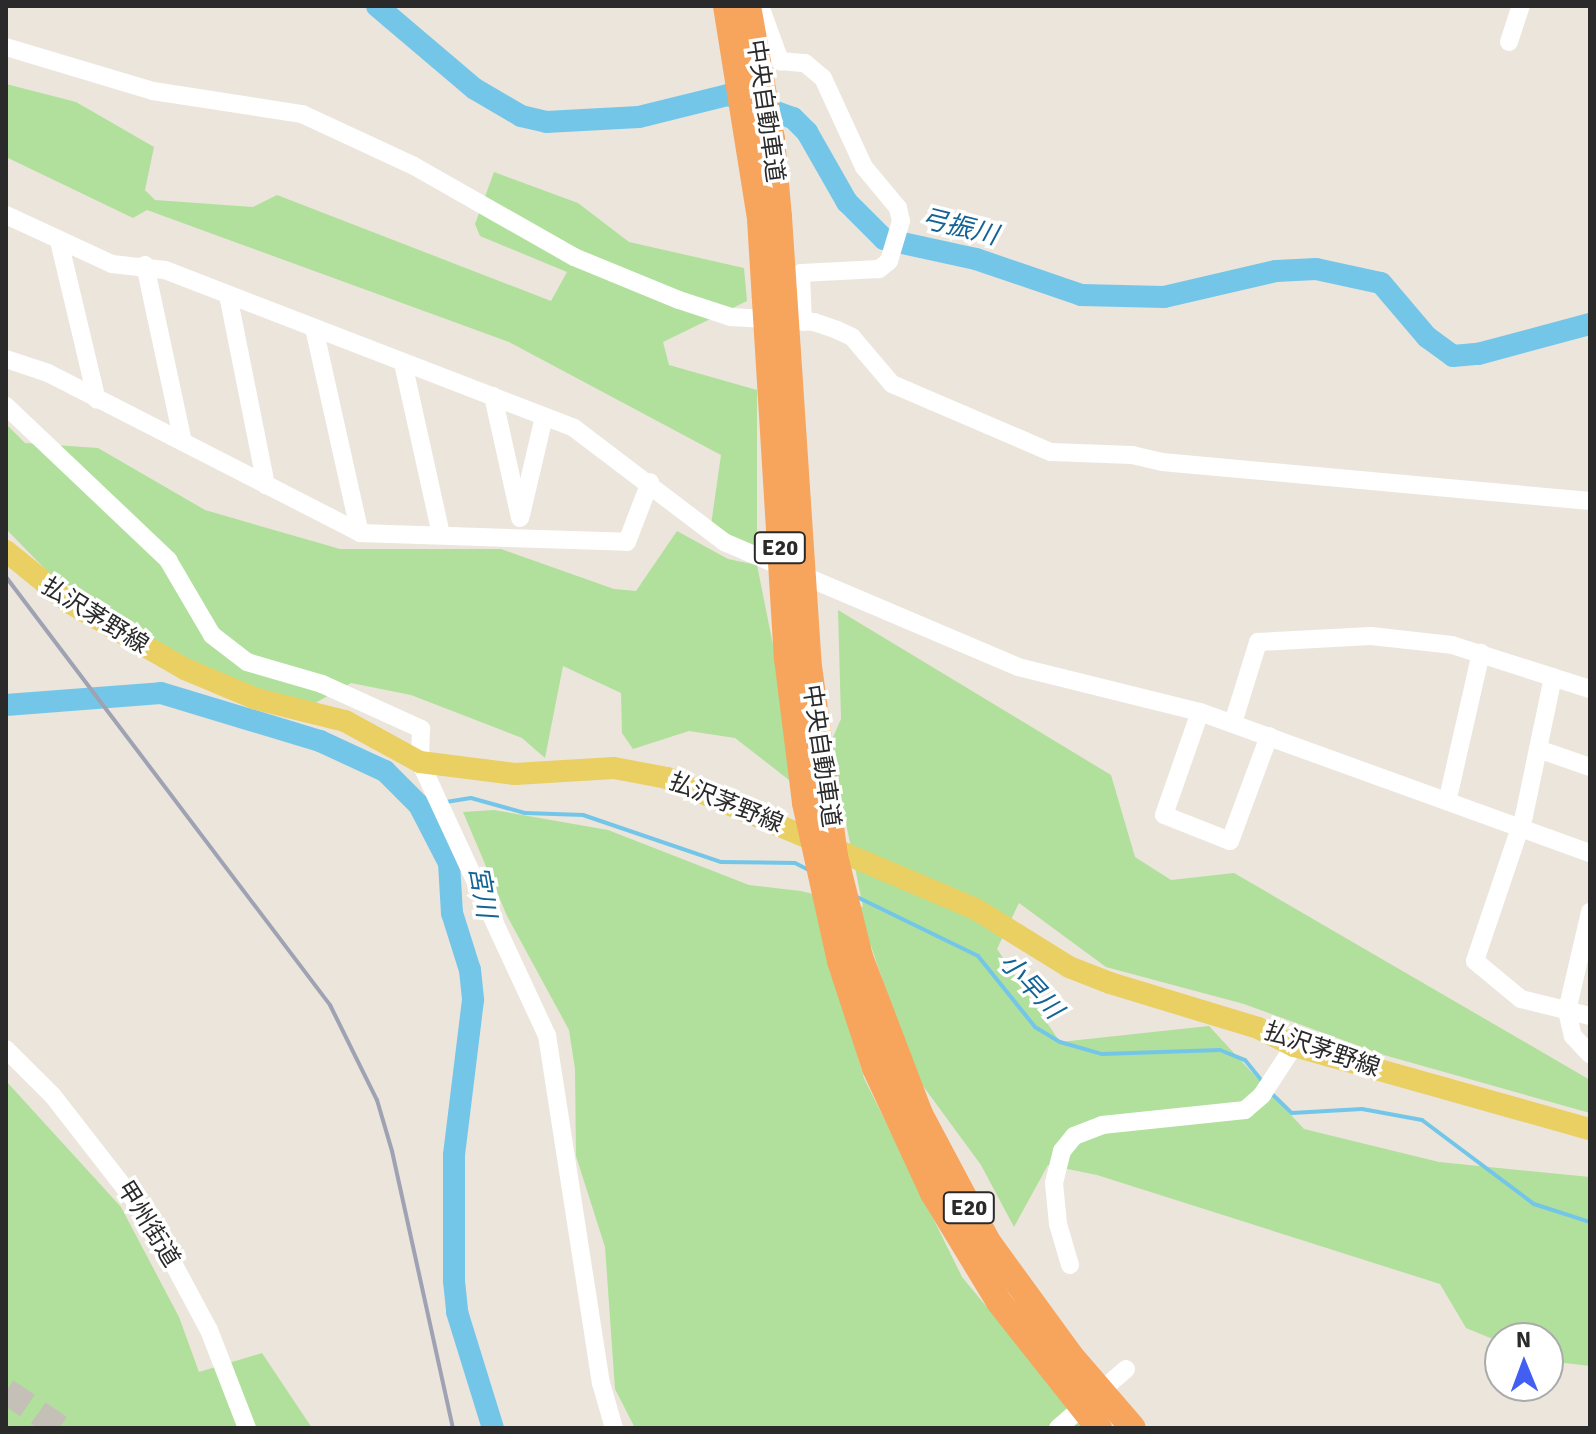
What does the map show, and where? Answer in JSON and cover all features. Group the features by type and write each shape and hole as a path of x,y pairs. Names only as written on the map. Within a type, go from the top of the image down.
{"highway":[{"name":"中央自動車道","path":"726,6 751,142 780,360"},
{"name":"中央自動車道","path":"748,6 772,139 787,658 835,856 850,959 875,1068 933,1193 999,1302 1099,1428"},
{"name":"中央自動車道","path":"850,959 920,1114 988,1242 1070,1355 1133,1428"}],"main road":[{"name":"払沢茅野線","path":"6,551 60,597 185,669 256,699 345,721 420,762 515,774 614,768 667,778 974,908 1069,967 1258,1028 1294,1046 1590,1129"}],"street":[{"path":"760,6 780,61 805,63 823,78 864,167 898,208 901,221 889,261 865,272 801,273 803,322"},
{"path":"1509,42 1521,6"},
{"path":"6,47 153,91 302,114 414,166 574,257 731,317 803,322 852,337 892,384 1051,452 1132,455 1162,462 1590,501"},
{"path":"6,215 112,264 145,265 574,428 650,482 724,542 1018,667 1200,712 1448,798 1517,830 1590,853"},
{"path":"59,241 97,400"},
{"path":"145,265 183,442"},
{"path":"228,295 266,485"},
{"path":"314,328 360,533"},
{"path":"6,359 48,373 360,533 627,542 650,482"},
{"path":"403,363 441,534"},
{"path":"493,396 522,537"},
{"path":"6,406 168,560 212,635 247,662 322,684 348,700 416,723 424,749 420,762 547,1035 601,1383 614,1428"},
{"path":"520,518 544,417"},
{"path":"1233,723 1258,642 1371,636 1481,653 1590,689"},
{"path":"1448,798 1481,653"},
{"path":"1553,677 1517,830 1475,961 1513,995 1590,1016"},
{"path":"1200,712 1164,815 1230,841 1269,736"},
{"path":"1538,749 1590,767"},
{"path":"1589,924 1567,1011 1573,1036 1590,1054"},
{"path":"1070,1265 1058,1224 1054,1183 1062,1151 1074,1136 1102,1125 1245,1110 1267,1088 1294,1046"},
{"name":"甲州街道","path":"6,1049 53,1096 151,1222 209,1330 247,1428"},
{"path":"1059,1427 1126,1369"}],"green space":[{"path":"6,84 76,102 154,147 145,190 155,200 253,207 277,195 551,301 567,272 480,236 475,224 494,172 578,203 629,242 744,268 747,301 663,342 669,365 757,390 757,552 711,525 721,455 509,342 147,210 133,218 6,157"},
{"path":"6,424 25,443 98,448 205,510 340,549 501,549 614,589 636,591 677,531 728,559 757,565 802,790 735,738 689,731 633,749 622,733 621,693 563,666 545,758 522,738 411,695 351,683 308,707 184,662 47,571 6,529"},
{"path":"838,610 1111,775 1135,857 1171,880 1234,873 1590,1080 1590,1113 1384,1055 1244,1004 1106,967 1019,903 997,949 1060,1042 1209,1026 1304,1129 1439,1162 1590,1177 1590,1366 1564,1363 1564,1322 1484,1322 1484,1335 1466,1328 1440,1284 1097,1175 1048,1165 1014,1227 981,1165 915,1075 871,946 827,952 864,1078 962,1277 1087,1428 635,1428 615,1389 605,1247 576,1156 575,1069 569,1030 507,916 463,812 494,810 608,830 749,885 801,891 863,907 830,744 841,719"},
{"path":"6,1081 121,1207 179,1317 199,1372 262,1353 312,1428 6,1428"}],"waterway":[{"name":"弓振川","path":"377,6 475,89 521,116 546,122 639,117 728,95 793,118 807,132 847,202 884,239 976,259 1081,295 1164,297 1276,271 1316,269 1381,283 1427,337 1453,356 1478,354 1590,324"},
{"name":"宮川","path":"6,705 161,693 320,741 385,771 419,805 449,863 452,913 470,970 473,1000 454,1155 454,1281 457,1312 493,1428"},
{"name":"小早川","path":"446,802 471,798 525,813 583,815 721,862 795,863 809,870"},
{"name":"小早川","path":"419,805 433,803"},
{"name":"小早川","path":"855,896 978,956 1035,1027 1060,1042 1102,1054 1220,1050 1245,1060 1262,1081"},
{"name":"小早川","path":"1270,1092 1292,1113 1362,1109 1422,1120 1534,1204 1590,1222"}],"tunnel":[{"path":"6,1391 60,1428"}],"railway":[{"path":"6,577 330,1005 377,1100 392,1151 453,1428"}]}
